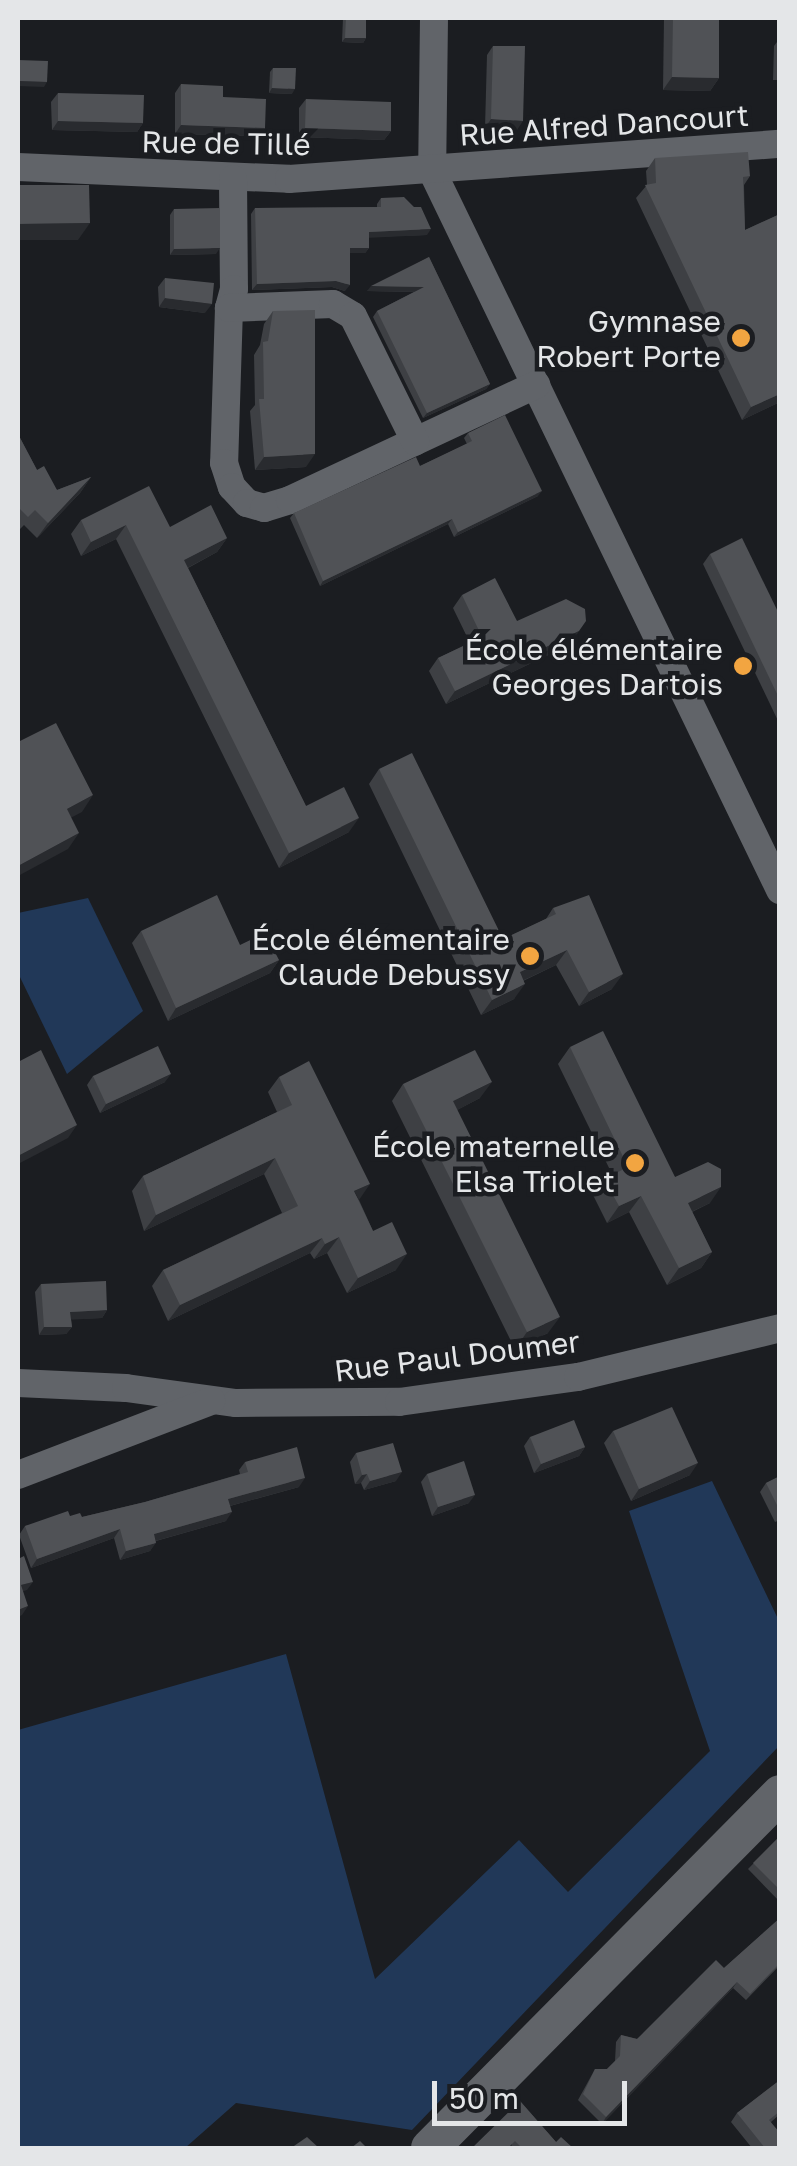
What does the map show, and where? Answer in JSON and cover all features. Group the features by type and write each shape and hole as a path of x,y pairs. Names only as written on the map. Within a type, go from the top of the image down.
{"main road":[{"path":"430,2148 780,1794"}],"street":[{"path":"434,18 432,170 780,890"},
{"name":"Rue Alfred Dancourt","path":"432,170 780,144"},
{"name":"Rue de Tillé","path":"18,167 233,179 432,170"},
{"path":"233,179 234,289 229,308 224,463 232,488 248,502 264,508 290,500 536,385"},
{"path":"229,308 334,304 353,316 414,442"},
{"name":"Rue Paul Doumer","path":"18,1383 126,1388 212,1401 356,1404 445,1397 606,1371 780,1328"},
{"path":"18,1475 212,1401"}],"shaded area":[{"path":"88,898 143,1011 67,1074 18,973 18,913"},
{"path":"712,1481 779,1621 779,1746 412,2130 236,2103 185,2148 18,2148 18,1730 286,1654 375,1979 519,1840 568,1892 710,1751 629,1511"}],"building":[{"path":"346,18 366,18 366,38 345,38"},
{"path":"673,18 719,18 719,78 672,77"},
{"path":"493,46 525,46 523,121 491,119"},
{"path":"18,60 48,61 47,82 18,81"},
{"path":"273,68 296,68 295,89 272,88"},
{"path":"181,84 223,86 223,97 266,99 265,128 181,125"},
{"path":"58,93 144,95 143,123 58,121"},
{"path":"306,99 391,102 391,131 305,128"},
{"path":"748,152 750,176 743,177 745,230 780,214 780,394 751,407 645,185 656,183 655,158"},
{"path":"18,185 89,185 90,223 18,224"},
{"path":"404,197 414,207 421,207 431,229 369,232 369,248 350,248 350,285 336,281 257,284 255,208 381,207 381,198"},
{"path":"220,208 220,248 174,249 174,209"},
{"path":"429,257 490,384 427,413 377,311 424,287 371,286"},
{"path":"165,278 214,283 212,304 165,298"},
{"path":"315,310 315,454 264,457 259,399 264,399 263,342 268,341 273,311"},
{"path":"505,415 542,491 458,532 452,519 323,581 294,513 416,457 420,466 472,441 468,433"},
{"path":"18,434 37,470 44,466 57,490 91,477 48,523 35,510 28,517 18,507"},
{"path":"149,486 170,527 211,505 227,538 184,560 306,806 344,787 359,818 289,853 126,525 91,542 81,520"},
{"path":"742,538 780,616 780,700 710,554"},
{"path":"495,578 517,621 566,599 585,609 586,621 579,631 455,691 438,658 482,637 462,595"},
{"path":"56,723 93,795 67,809 79,833 18,866 18,742"},
{"path":"412,753 503,939 556,914 553,908 589,895 623,974 589,992 567,950 520,972 525,984 492,1000 379,769"},
{"path":"217,895 240,945 265,933 279,960 176,1008 141,931"},
{"path":"603,1031 675,1177 708,1162 721,1169 721,1187 688,1203 712,1252 679,1268 641,1196 619,1206 604,1179 628,1167 570,1047"},
{"path":"158,1046 171,1074 106,1104 93,1076"},
{"path":"41,1050 77,1125 18,1156 18,1062"},
{"path":"475,1050 492,1082 453,1101 560,1317 527,1332 403,1084"},
{"path":"309,1061 370,1184 354,1191 373,1231 392,1222 407,1254 358,1278 339,1237 325,1244 322,1238 180,1305 163,1270 298,1206 275,1158 156,1215 143,1176 292,1105 279,1077"},
{"path":"106,1281 107,1310 70,1312 72,1327 44,1327 41,1284"},
{"path":"672,1407 698,1463 639,1489 613,1431"},
{"path":"574,1420 585,1447 541,1464 530,1437"},
{"path":"393,1443 402,1472 370,1481 367,1474 362,1475 356,1453"},
{"path":"297,1447 305,1478 228,1499 232,1512 154,1534 156,1543 126,1551 120,1529 37,1559 25,1526 68,1511 70,1516 80,1513 82,1517 145,1502 248,1472 245,1462"},
{"path":"464,1461 475,1495 438,1507 427,1474"},
{"path":"780,1476 780,1511 766,1483"},
{"path":"24,1556 33,1582 21,1585 28,1606 18,1610 18,1559"},
{"path":"780,1836 780,1890 753,1863"},
{"path":"780,1918 780,1963 750,1994 737,1982 606,2117 583,2094 595,2069 607,2069 620,2056 621,2035 637,2039 716,1960 724,1968"},
{"path":"780,2080 780,2111 769,2120 780,2133 780,2148 765,2148 737,2113"},
{"path":"520,2101 556,2142 561,2137 573,2148 522,2148 515,2141 508,2148 472,2148"},
{"path":"307,2137 319,2148 291,2148"}],"place":[{"name":"Gymnase Robert Porte","path":"741,338"},
{"name":"École élémentaire Georges Dartois","path":"743,666"},
{"name":"École élémentaire Claude Debussy","path":"530,956"},
{"name":"École maternelle Elsa Triolet","path":"635,1163"}]}
